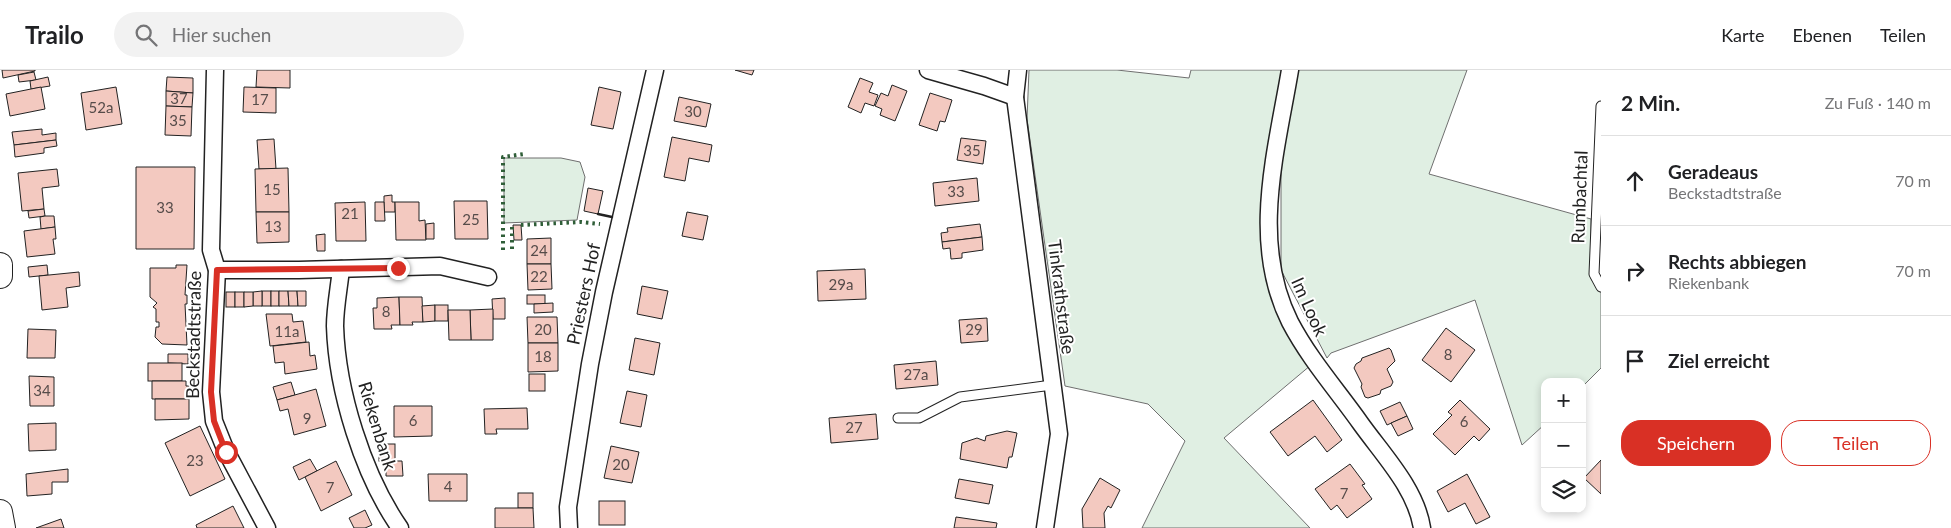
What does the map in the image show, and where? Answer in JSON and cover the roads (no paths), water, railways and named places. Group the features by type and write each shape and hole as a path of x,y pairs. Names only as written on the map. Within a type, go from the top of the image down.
{"street":[{"name":"Beckstadtstraße","path":"215,70 211,250 217,270 211,392 214,421 226,452 267,528"},
{"name":"Priesters Hof","path":"569,528 568,507 590,364 604,292 655,70"},
{"path":"928,70 1015,97"},
{"name":"Tinkrathstraße","path":"1018,70 1015,97 1059,434 1045,528"},
{"name":"Im Look","path":"1290,70 1270,188 1267,217 1268,248 1276,284 1290,322 1312,360 1402,481 1414,501 1422,528"},
{"path":"0,265 0,276"},
{"path":"217,270 440,266 488,277"},
{"name":"Riekenbank","path":"341,269 335,326 344,395 369,473 386,508 400,528"}],"lane":[{"name":"Rumbachtal","path":"1601,106 1594,274 1601,287"},
{"path":"898,418 919,418 960,398 1052,385"}]}
